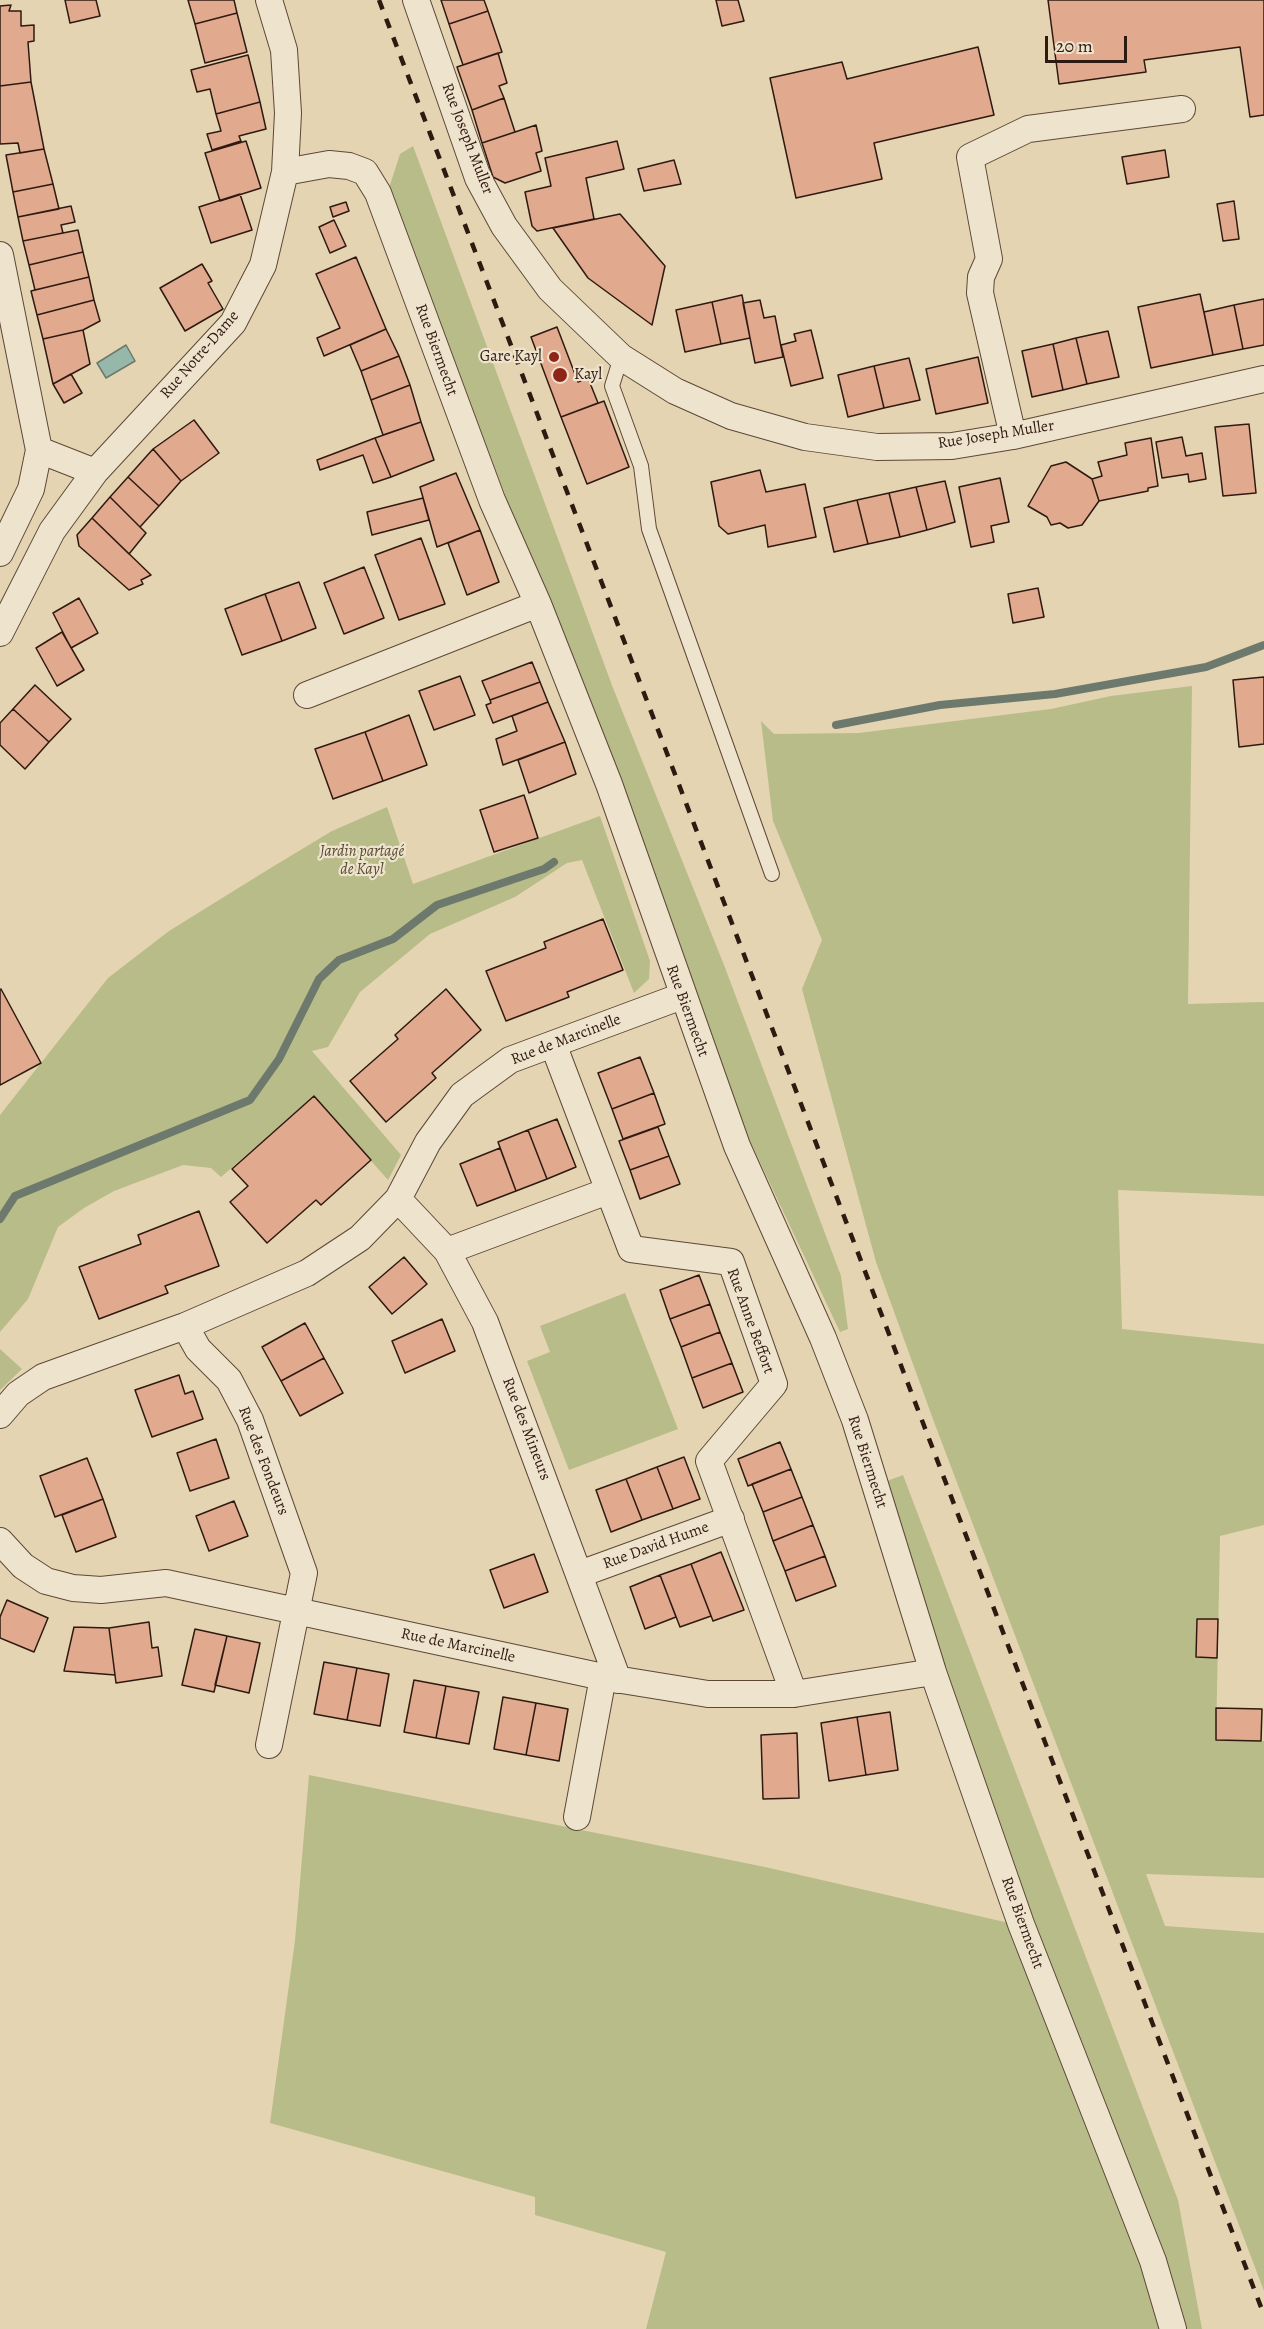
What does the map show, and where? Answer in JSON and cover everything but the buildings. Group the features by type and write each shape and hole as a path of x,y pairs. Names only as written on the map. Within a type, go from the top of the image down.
{"street":[{"name":"Rue Notre-Dame","path":"0,633 52,531 94,472 232,322 263,265 285,172 288,112 284,50 269,0"},
{"name":"Rue Joseph Muller","path":"416,0 478,178 504,226 550,289 621,357 675,391 731,416 805,437 877,447 952,446 1013,436 1264,379"},
{"path":"1013,436 980,293 981,277 988,259 970,157 1028,129 1182,109"},
{"name":"Rue Biermecht","path":"285,172 329,164 349,166 365,172 378,193 492,500 538,604 609,784 682,996 737,1146 823,1338 855,1420 933,1672 1021,1924 1153,2261 1173,2329"},
{"path":"0,255 39,450 31,489 0,553"},
{"path":"39,450 94,472"},
{"path":"307,695 538,604"},
{"name":"Rue de Marcinelle","path":"0,1415 18,1394 43,1377 185,1326 307,1273 360,1238 398,1199 429,1142 462,1095 510,1060 682,996"},
{"name":"Rue Anne Beffort","path":"553,1044 631,1249 731,1262 774,1384 709,1461 794,1694"},
{"path":"447,1251 608,1191"},
{"name":"Rue des Mineurs","path":"398,1199 447,1251 485,1322 580,1574 610,1679"},
{"name":"Rue des Fondeurs","path":"185,1326 198,1349 229,1380 250,1419 304,1573 268,1745"},
{"name":"Rue David Hume","path":"580,1574 731,1519"},
{"name":"Rue de Marcinelle","path":"0,1541 23,1566 46,1581 73,1588 100,1590 166,1583 610,1679 708,1694 794,1694 933,1672"},
{"path":"577,1817 610,1679"}],"lane":[{"path":"621,357 612,386 640,466 649,529 772,874"}],"green space":[{"path":"413,146 613,688 724,965 841,1276 848,1329 840,1332 749,1139 586,689 569,662 389,188 400,154"},
{"path":"1192,686 1188,1004 1264,1002 1264,1196 1118,1190 1122,1329 1264,1344 1264,1525 1220,1536 1216,1740 1264,1741 1264,1878 1146,1874 1165,1926 1264,1933 1264,2291 934,1422 876,1262 802,989 822,940 773,821 761,721 774,734 859,733 1051,709 1111,696"},
{"name":"Jardin partagé de Kayl","path":"387,807 413,884 600,816 650,961 649,979 634,993 582,860 567,863 515,897 430,934 360,992 328,1047 312,1051 401,1155 388,1180 314,1096 221,1177 211,1168 183,1165 114,1191 84,1208 58,1227 28,1299 0,1332 0,1115 108,978 169,931 269,869 332,831"},
{"path":"625,1293 678,1429 569,1470 527,1361 550,1352 540,1326"},
{"path":"0,1349 22,1369 0,1390"},
{"path":"903,1475 1178,2200 1202,2329 1173,2329 1021,1924 887,1481"},
{"path":"309,1775 765,1867 1009,1923 1168,2329 646,2329 666,2252 535,2215 535,2197 270,2123 295,1941"}],"shaded area":[{"path":"126,345 135,361 106,378 97,363"}],"waterway":[{"path":"836,725 940,705 1055,694 1206,667 1264,645"},
{"path":"0,1219 15,1196 250,1100 279,1059 319,979 339,960 393,939 437,905 544,869 554,862"}],"railway":[{"path":"379,0 1264,2315"}],"place":[{"name":"Gare Kayl","path":"554,357"},
{"name":"Kayl","path":"560,375"}]}
